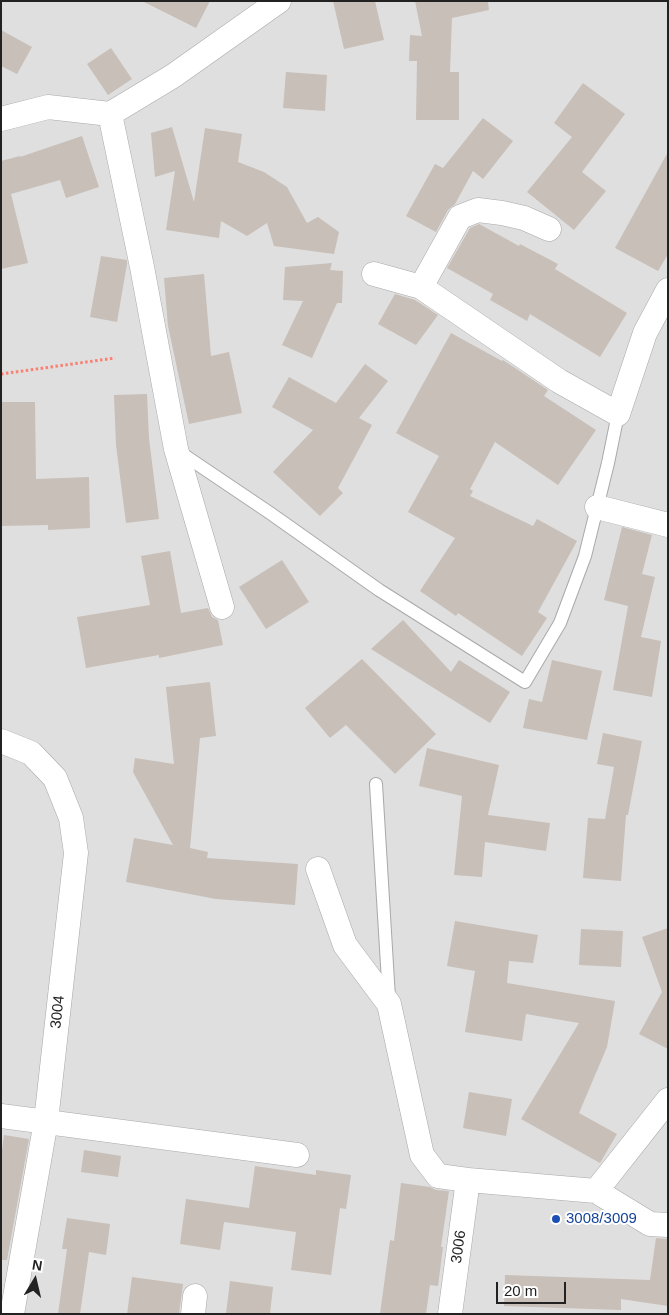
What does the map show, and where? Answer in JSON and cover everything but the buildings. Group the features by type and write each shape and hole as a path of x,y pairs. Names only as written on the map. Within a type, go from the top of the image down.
{"street":[{"path":"1,119 48,107 110,114 173,76 263,5"},
{"path":"110,114 142,268 176,449 222,606"},
{"path":"421,287 460,216 478,210 502,213 524,218 549,229"},
{"path":"374,274 421,287 559,381 618,414 644,333 668,290"},
{"path":"597,506 668,525"},
{"name":"3004","path":"1,741 31,753 55,778 71,818 76,853 46,1122 12,1314"},
{"path":"318,869 344,945 389,1004 422,1155 438,1176 596,1191 650,1224 668,1225"},
{"path":"596,1191 668,1100"},
{"path":"1,1116 297,1155"},
{"name":"3006","path":"450,1314 468,1180"}],"lane":[{"path":"176,449 380,590 525,682 560,623 584,556 608,463 618,414"},
{"path":"376,784 389,1004"}],"path":[{"path":"1,374 115,358"}],"shaded area":[{"path":"1,1 668,1 668,1314 1,1314"}],"place":[{"name":"3008/3009","path":"556,1219"}]}
